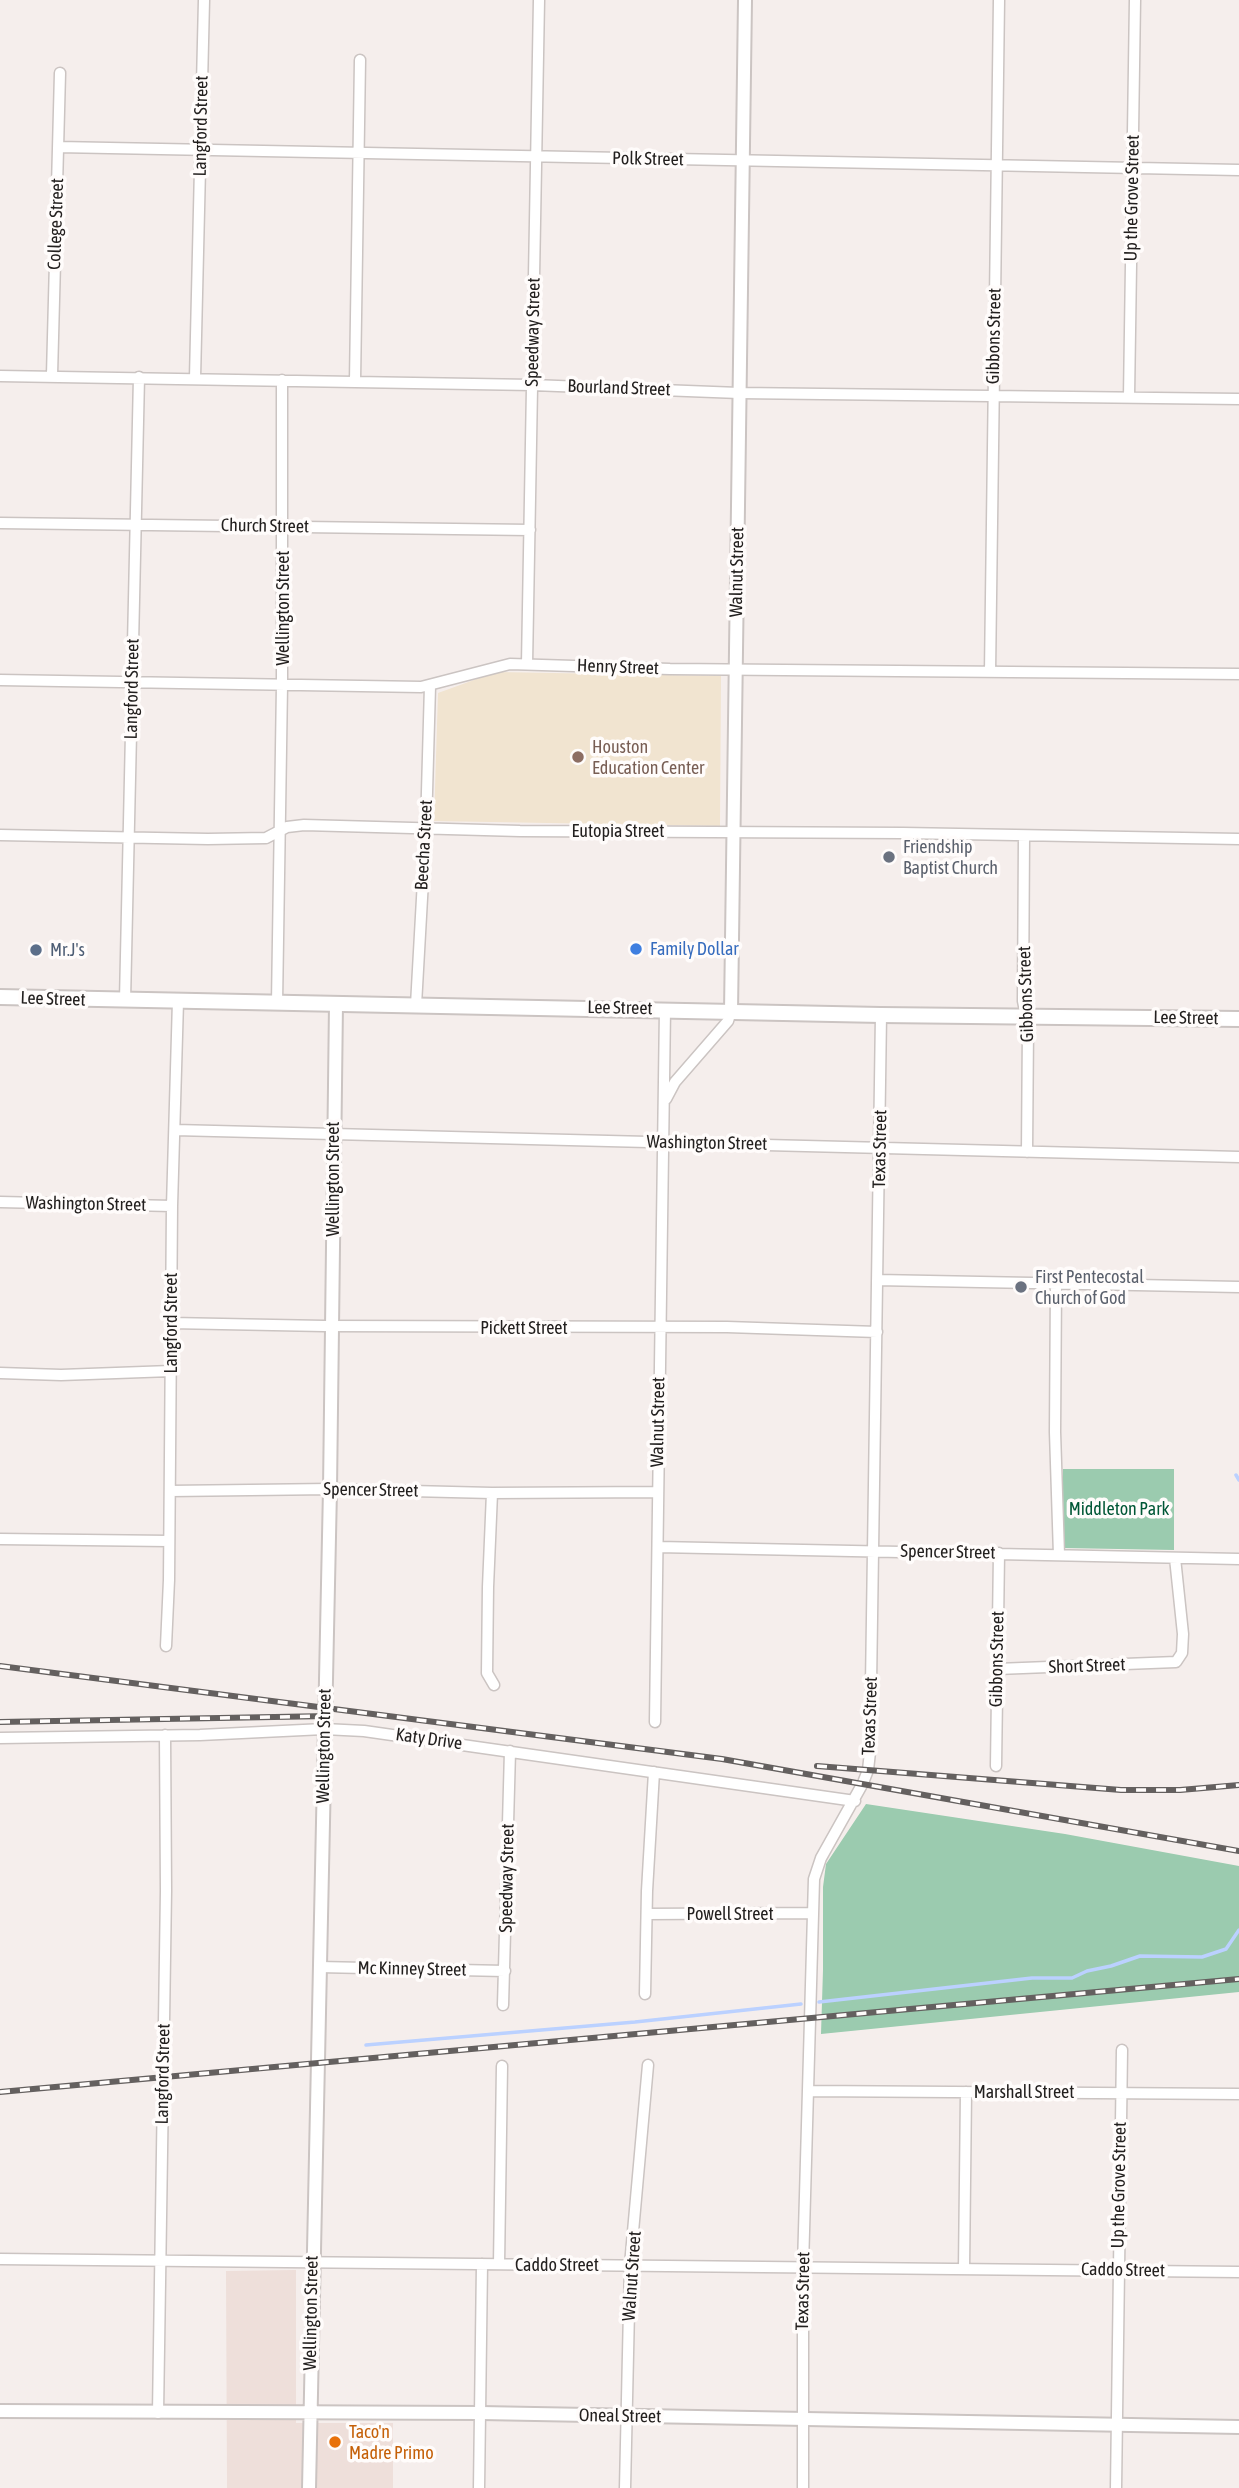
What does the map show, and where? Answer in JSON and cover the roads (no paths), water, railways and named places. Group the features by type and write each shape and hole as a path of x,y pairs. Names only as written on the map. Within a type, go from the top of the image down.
{"main road":[{"name":"Lee Street","path":"0,997 881,1015 1239,1019"}],"street":[{"name":"Langford Street","path":"195,378 204,0"},
{"name":"Speedway Street","path":"527,664 539,0"},
{"name":"Walnut Street","path":"664,1121 667,1095 728,1021 731,1010 745,0"},
{"name":"Gibbons Street","path":"990,672 999,0"},
{"name":"Up the Grove Street","path":"1129,397 1135,0"},
{"path":"355,382 360,60"},
{"name":"College Street","path":"52,375 60,73"},
{"name":"Polk Street","path":"58,147 1239,170"},
{"name":"Bourland Street","path":"0,376 532,385 739,393 1239,399"},
{"name":"Langford Street","path":"125,1000 139,377"},
{"name":"Wellington Street","path":"276,1003 282,685 282,380"},
{"name":"Church Street","path":"0,523 530,530"},
{"name":"Henry Street","path":"0,680 430,686 497,667 527,664 1239,674"},
{"name":"Beecha Street","path":"416,1005 426,827 430,686"},
{"name":"Eutopia Street","path":"0,835 266,838 279,830 304,825 520,831 1239,839"},
{"name":"Gibbons Street","path":"1024,836 1023,1000 1028,1026 1027,1152"},
{"name":"Langford Street","path":"166,1646 172,1206 178,1001"},
{"name":"Wellington Street","path":"309,2488 330,1489 336,1004"},
{"name":"Walnut Street","path":"655,1723 665,1009"},
{"name":"Texas Street","path":"803,2488 803,2266 814,1879 836,1828 855,1801 868,1770 870,1752 881,1015"},
{"name":"Washington Street","path":"175,1130 1239,1157"},
{"name":"Washington Street","path":"0,1202 172,1206"},
{"path":"877,1280 1239,1287"},
{"path":"1056,1284 1055,1432 1059,1555"},
{"name":"Pickett Street","path":"171,1323 877,1332"},
{"path":"0,1373 61,1376 171,1371"},
{"name":"Spencer Street","path":"170,1491 330,1489 492,1493 657,1492"},
{"path":"492,1493 487,1672 494,1685"},
{"path":"0,1539 169,1541"},
{"name":"Spencer Street","path":"657,1547 1239,1559"},
{"name":"Gibbons Street","path":"996,1766 999,1553"},
{"name":"Short Street","path":"997,1669 1176,1662 1182,1653 1184,1634 1175,1558"},
{"name":"Katy Drive","path":"0,1738 324,1729 364,1731 855,1801"},
{"name":"Langford Street","path":"158,2413 166,1891 165,1735"},
{"name":"Speedway Street","path":"503,2006 510,1751"},
{"path":"645,1994 654,1772"},
{"name":"Powell Street","path":"647,1914 813,1913"},
{"name":"Mc Kinney Street","path":"319,1967 505,1971"},
{"name":"Up the Grove Street","path":"1116,2488 1122,2050"},
{"name":"Walnut Street","path":"625,2488 630,2265 649,2065"},
{"path":"499,2264 502,2066"},
{"name":"Marshall Street","path":"808,2091 1239,2094"},
{"path":"964,2269 966,2092"},
{"name":"Caddo Street","path":"0,2259 1239,2272"},
{"path":"479,2488 482,2264"},
{"name":"Oneal Street","path":"0,2411 481,2413 1239,2427"}],"waterway":[{"path":"1236,1475 1239,1480"},
{"path":"819,2002 1032,1978 1072,1978 1140,1956 1202,1957 1226,1949 1239,1930"},
{"path":"366,2045 635,2022 801,2004"}],"railway":[{"path":"0,1666 722,1759 1239,1851"},
{"path":"0,1722 329,1716"},
{"path":"817,1766 1121,1790 1180,1790 1239,1785"},
{"path":"0,2092 1239,1979"}],"place":[{"name":"Houston Education Center","path":"578,757"},
{"name":"Friendship Baptist Church","path":"889,857"},
{"name":"Family Dollar","path":"636,949"},
{"name":"Mr.J's","path":"36,950"},
{"name":"First Pentecostal Church of God","path":"1021,1287"},
{"name":"Taco'n Madre Primo","path":"335,2442"}],"park label":[{"name":"Middleton Park","path":"1119,1509"}]}
